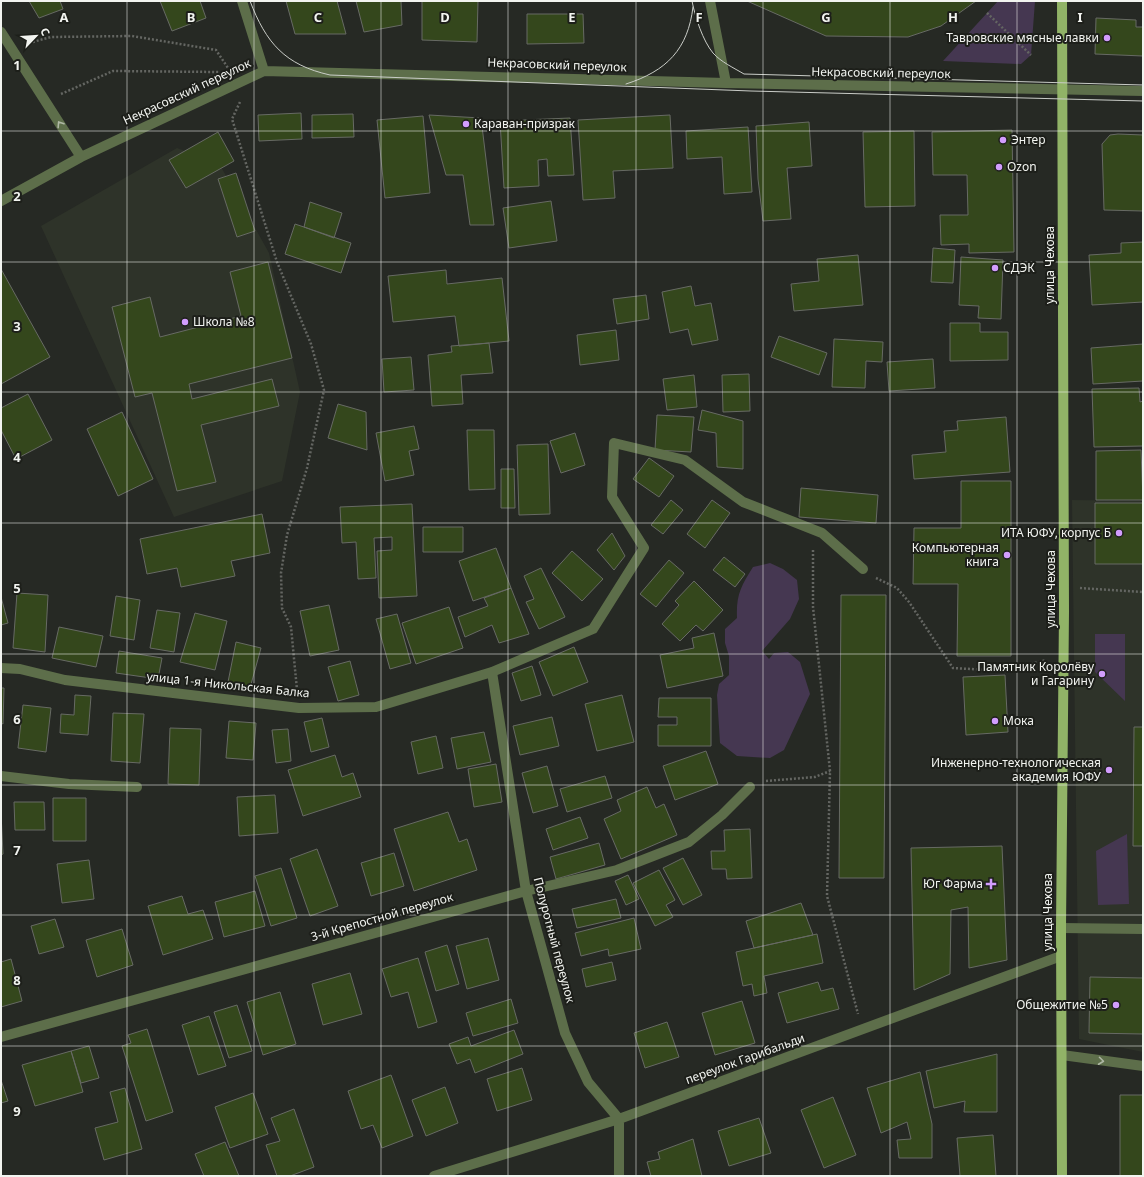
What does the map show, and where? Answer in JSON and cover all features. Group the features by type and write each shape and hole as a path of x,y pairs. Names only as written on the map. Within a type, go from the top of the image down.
{"main road":[{"name":"улица Чехова","path":"1062,1 1064,587 1061,928 1062,1176"}],"street":[{"path":"242,1 264,71"},
{"path":"710,1 726,83"},
{"path":"1,32 81,157"},
{"name":"Некрасовский переулок","path":"1,201 81,157 264,71 726,83 1143,91"},
{"name":"улица 1-я Никольская Балка","path":"1,668 20,669 65,680 299,708 376,707 492,672 593,629 644,548 612,497 614,443 685,460 744,502 822,533 863,569"},
{"name":"Полуротный переулок","path":"492,672 526,891 565,1033 588,1082 619,1119"},
{"path":"1,776 69,784 137,787"},
{"name":"3-й Крепостной переулок","path":"1,1037 526,891 617,870 689,842 722,815 750,787"},
{"path":"1061,928 1143,929"},
{"name":"переулок Гарибальди","path":"439,1175 619,1119 1061,956"},
{"path":"1062,1056 1143,1066"},
{"path":"619,1119 619,1176"}],"path":[{"path":"987,13 1031,55"},
{"path":"11,48 51,37 132,36 216,50 229,71 113,71 45,101"},
{"path":"241,99 232,119 277,262 311,344 324,390 307,468 287,535 282,573 282,608 291,627 299,708"},
{"path":"814,530 813,607 830,771 827,896 862,1030"},
{"path":"863,569 882,582 897,588 909,602 953,668 1005,671 1064,655"},
{"path":"1064,587 1143,592"},
{"path":"750,787 764,782 815,777 830,771"}],"shaded area":[{"path":"998,1 1035,1 1031,55 1021,64 943,61"},
{"name":"Школа №8","path":"177,148 220,165 269,253 300,392 282,481 174,517 41,226"},
{"name":"Инженерно-технологическая академия ЮФУ","path":"1072,500 1143,501 1143,1052 1079,1039"},
{"path":"770,563 783,569 797,580 799,599 790,619 762,651 769,659 774,653 788,652 800,662 810,694 784,750 770,758 737,756 720,743 717,695 719,684 729,675 729,656 725,643 725,629 737,618 738,597 745,580 753,567"},
{"path":"1095,634 1125,634 1125,701 1095,672"},
{"path":"1127,834 1129,904 1098,905 1096,851"}],"building":[{"path":"29,1 60,1 63,9 39,18"},
{"path":"160,1 200,1 206,18 172,31"},
{"path":"286,1 337,1 346,34 295,34"},
{"path":"356,1 401,1 402,25 364,32"},
{"path":"422,1 478,1 477,42 422,40"},
{"path":"747,1 976,1 941,26 908,37 826,36"},
{"path":"527,14 583,14 584,43 527,44"},
{"path":"1096,18 1136,20 1136,27 1143,27 1143,56 1095,54"},
{"path":"301,113 302,139 259,141 258,115"},
{"path":"353,114 354,137 312,138 312,115"},
{"path":"429,115 481,118 494,225 470,225 463,175 446,175"},
{"path":"670,115 673,168 613,171 615,198 583,200 578,120"},
{"path":"423,116 430,193 385,198 377,120"},
{"path":"570,118 574,175 548,176 547,159 538,160 539,186 504,188 500,121"},
{"path":"809,122 812,166 787,168 791,219 763,221 758,179 756,126"},
{"path":"748,127 752,192 724,194 722,157 687,159 686,131"},
{"path":"1012,130 1014,252 969,253 969,244 941,245 940,215 968,215 967,175 933,175 932,132"},
{"path":"914,131 915,206 865,207 863,132"},
{"path":"218,132 234,161 186,188 169,160"},
{"path":"1110,135 1143,135 1143,211 1104,210 1102,144"},
{"path":"236,173 255,231 237,237 218,179"},
{"path":"551,201 557,241 509,248 503,208"},
{"path":"310,202 342,213 334,238 304,227"},
{"path":"295,224 351,243 341,273 285,254"},
{"path":"1143,242 1143,302 1092,305 1089,255 1121,253 1121,243"},
{"path":"933,248 955,250 953,283 931,282"},
{"path":"858,255 863,305 794,311 791,284 819,281 817,259"},
{"path":"961,257 1003,260 1001,319 978,318 979,306 959,305"},
{"path":"268,262 292,358 189,384 192,399 272,379 279,406 201,425 216,482 177,491 152,393 135,397 112,307 150,297 160,337 241,316 230,272"},
{"path":"1,269 50,357 1,384"},
{"path":"446,270 447,284 502,278 509,341 459,346 455,316 393,322 388,276"},
{"path":"691,286 695,306 711,303 718,340 692,345 688,329 670,333 662,292"},
{"path":"646,295 649,319 617,324 613,299"},
{"path":"950,323 980,323 980,332 1008,332 1008,360 950,361"},
{"path":"616,330 619,360 580,365 577,335"},
{"path":"779,336 827,353 819,375 771,357"},
{"path":"834,339 883,342 882,362 866,361 865,388 832,387"},
{"path":"489,343 493,373 461,375 463,404 432,406 428,355 452,352 451,346"},
{"path":"1143,344 1143,381 1093,384 1091,348"},
{"path":"411,357 414,390 384,392 382,359"},
{"path":"933,359 935,388 889,391 887,362"},
{"path":"749,374 750,411 723,412 722,375"},
{"path":"694,375 697,407 667,410 663,379"},
{"path":"1139,388 1140,402 1143,401 1143,446 1094,447 1092,389"},
{"path":"28,394 52,440 16,459 1,430 1,408"},
{"path":"338,404 366,412 367,450 328,438"},
{"path":"702,410 743,421 743,469 717,467 716,433 698,430"},
{"path":"122,412 153,479 118,496 87,429"},
{"path":"657,415 694,417 691,452 655,450"},
{"path":"1006,417 1010,472 914,479 912,455 946,452 944,431 958,430 957,421"},
{"path":"414,426 419,449 409,451 414,475 385,481 376,433"},
{"path":"467,430 494,430 495,489 469,490"},
{"path":"575,433 585,465 561,473 550,441"},
{"path":"548,444 550,514 519,515 517,445"},
{"path":"1141,450 1143,500 1096,500 1096,451"},
{"path":"649,458 674,476 659,497 633,479"},
{"path":"501,469 514,469 515,508 501,508"},
{"path":"961,481 1011,481 1011,656 957,656 958,584 913,584 914,528 961,528"},
{"path":"801,488 878,495 876,523 799,517"},
{"path":"671,500 683,510 663,534 651,525"},
{"path":"712,500 730,513 705,548 687,534"},
{"name":"ИТА ЮФУ, корпус Б","path":"1095,503 1143,503 1143,564 1095,564"},
{"path":"412,504 417,596 379,598 377,551 392,550 392,537 374,538 376,578 358,579 356,542 342,543 340,507"},
{"path":"262,514 270,553 231,561 235,576 181,587 177,568 147,574 140,539"},
{"path":"423,527 463,527 463,552 423,552"},
{"path":"612,533 625,556 614,570 597,550"},
{"path":"496,548 511,588 473,601 459,561"},
{"path":"572,551 603,579 582,601 552,573"},
{"path":"724,557 745,574 735,587 713,570"},
{"path":"669,560 684,573 656,607 640,594"},
{"path":"541,568 565,617 539,629 526,602 534,599 524,576"},
{"path":"694,581 723,610 703,631 696,625 680,641 662,624 679,605 675,601"},
{"path":"511,588 529,634 499,643 492,625 465,637 458,617 488,606 484,598"},
{"path":"17,593 48,595 45,652 13,648"},
{"path":"841,595 886,595 884,878 839,878"},
{"path":"116,596 140,600 134,640 110,636"},
{"path":"1,597 8,623 1,625"},
{"path":"329,605 339,650 310,656 300,611"},
{"path":"449,607 463,648 416,664 402,623"},
{"path":"157,610 180,613 174,652 150,648"},
{"path":"195,613 227,621 215,670 180,662"},
{"path":"397,614 411,663 390,669 376,619"},
{"path":"59,627 103,636 96,667 52,658"},
{"path":"714,633 723,676 667,688 660,655 694,648 692,638"},
{"path":"236,642 261,648 250,688 228,682"},
{"path":"574,647 588,682 553,696 539,662"},
{"path":"119,651 162,658 158,679 116,673"},
{"path":"350,661 359,695 338,701 328,667"},
{"path":"532,666 541,695 521,701 512,673"},
{"path":"1005,675 1008,732 966,735 963,677"},
{"path":"1,688 4,688 3,724 1,723"},
{"path":"75,695 91,696 88,735 60,733 61,714 74,715"},
{"path":"622,695 634,742 597,751 585,704"},
{"path":"659,698 711,698 711,746 658,746 658,725 677,725 677,717 658,717"},
{"path":"23,705 51,708 46,752 18,748"},
{"path":"113,713 144,714 140,763 111,761"},
{"path":"552,717 559,746 520,755 513,726"},
{"path":"322,718 329,747 311,752 304,722"},
{"path":"229,721 256,723 253,760 226,758"},
{"path":"1134,727 1143,727 1143,846 1133,846"},
{"path":"170,728 201,729 199,785 168,784"},
{"path":"288,729 291,761 276,763 272,730"},
{"path":"484,732 491,762 457,769 451,738"},
{"path":"436,736 443,768 418,774 411,742"},
{"path":"706,751 718,784 675,800 663,766"},
{"path":"335,755 342,777 353,773 361,797 303,816 288,770"},
{"path":"496,764 502,802 474,807 468,769"},
{"path":"547,766 558,806 533,813 522,773"},
{"path":"605,776 612,798 567,812 560,789"},
{"path":"647,787 656,808 664,804 677,835 621,859 604,819 621,811 617,800"},
{"path":"275,795 278,833 239,836 237,797"},
{"path":"53,798 86,798 86,841 53,841"},
{"path":"14,802 44,802 45,830 15,830"},
{"path":"448,812 459,842 467,839 477,870 414,891 394,829"},
{"path":"1,813 3,854 1,855"},
{"path":"580,817 588,838 553,850 546,829"},
{"path":"750,829 752,878 727,879 726,869 712,869 711,851 725,851 724,830"},
{"path":"599,843 605,865 556,879 550,857"},
{"path":"1002,846 1007,960 969,968 968,907 951,910 950,974 914,990 911,848"},
{"path":"317,849 338,906 310,916 290,859"},
{"path":"394,853 404,886 371,896 361,863"},
{"path":"683,858 702,895 683,905 663,868"},
{"path":"89,860 94,899 62,903 57,864"},
{"path":"281,868 297,918 271,926 255,876"},
{"path":"659,870 675,900 666,905 673,917 655,926 633,883"},
{"path":"628,875 639,899 626,905 615,881"},
{"path":"255,891 265,926 224,937 215,902"},
{"path":"182,896 188,914 203,910 213,939 163,955 148,906"},
{"path":"616,899 621,918 577,928 572,909"},
{"path":"801,903 813,935 754,948 746,921"},
{"path":"634,918 641,949 609,956 608,949 581,956 575,933"},
{"path":"55,919 64,947 39,954 31,926"},
{"path":"122,929 133,965 97,977 86,940"},
{"path":"817,934 823,963 764,976 767,993 754,996 752,984 743,986 736,952"},
{"path":"488,938 499,980 467,989 456,946"},
{"path":"447,945 459,984 436,991 425,952"},
{"path":"418,958 437,1022 418,1028 408,992 391,997 382,969"},
{"path":"11,959 22,1001 1,1007 1,962"},
{"path":"612,962 616,980 586,987 582,969"},
{"path":"350,973 362,1014 323,1025 312,984"},
{"name":"Общежитие №5","path":"1090,977 1143,978 1143,1034 1089,1033"},
{"path":"818,982 821,991 833,988 839,1009 787,1023 778,993"},
{"path":"280,992 296,1044 263,1055 247,1002"},
{"path":"511,999 518,1023 473,1036 466,1013"},
{"path":"742,1001 755,1043 715,1055 702,1013"},
{"path":"237,1005 252,1051 229,1058 214,1012"},
{"path":"209,1016 226,1066 198,1075 182,1025"},
{"path":"667,1022 679,1057 645,1068 634,1033"},
{"path":"147,1029 173,1112 146,1121 122,1046 131,1043 128,1035"},
{"path":"514,1030 523,1054 475,1073 470,1059 457,1064 449,1044 468,1037 471,1046"},
{"path":"89,1046 99,1078 81,1083 71,1051"},
{"path":"71,1051 83,1092 35,1106 22,1065"},
{"path":"997,1054 997,1112 964,1112 965,1101 934,1108 926,1071"},
{"path":"522,1068 532,1100 497,1111 487,1079"},
{"path":"920,1072 932,1124 932,1158 899,1158 897,1140 911,1139 907,1122 881,1133 867,1088"},
{"path":"391,1075 413,1136 382,1148 373,1125 361,1129 348,1091"},
{"path":"1,1080 8,1101 1,1103"},
{"path":"445,1087 458,1123 426,1136 412,1100"},
{"path":"125,1088 142,1149 104,1160 95,1128 118,1122 110,1092"},
{"path":"253,1093 268,1134 230,1148 215,1107"},
{"path":"1120,1095 1143,1095 1143,1176 1120,1176"},
{"path":"833,1097 856,1155 824,1168 801,1110"},
{"path":"294,1109 314,1167 290,1176 277,1176 266,1145 280,1141 271,1118"},
{"path":"759,1118 771,1153 729,1166 718,1131"},
{"path":"993,1135 996,1176 960,1176 957,1138"},
{"path":"693,1139 702,1176 651,1176 647,1162 660,1159 658,1152"},
{"path":"225,1142 239,1176 204,1176 195,1154"}],"tram line":[{"path":"250,1 263,29 279,50 301,65 314,71 330,75 751,91 1143,101"},
{"path":"692,1 700,28 709,48 728,65 744,74 1143,85"},
{"path":"626,84 653,72 664,65 673,56 686,35 693,7"}],"place":[{"name":"Тавровские мясные лавки","path":"1107,38"},
{"name":"Караван-призрак","path":"466,124"},
{"name":"Энтер","path":"1003,140"},
{"name":"Ozon","path":"999,167"},
{"name":"СДЭК","path":"995,268"},
{"name":"Школа №8","path":"185,322"},
{"name":"ИТА ЮФУ, корпус Б","path":"1119,533"},
{"name":"Компьютерная книга","path":"1007,555"},
{"name":"Памятник Королёву и Гагарину","path":"1102,674"},
{"name":"Мока","path":"995,721"},
{"name":"Инженерно-технологическая академия ЮФУ","path":"1109,770"},
{"name":"Юг Фарма","path":"991,884"},
{"name":"Общежитие №5","path":"1116,1005"}]}
